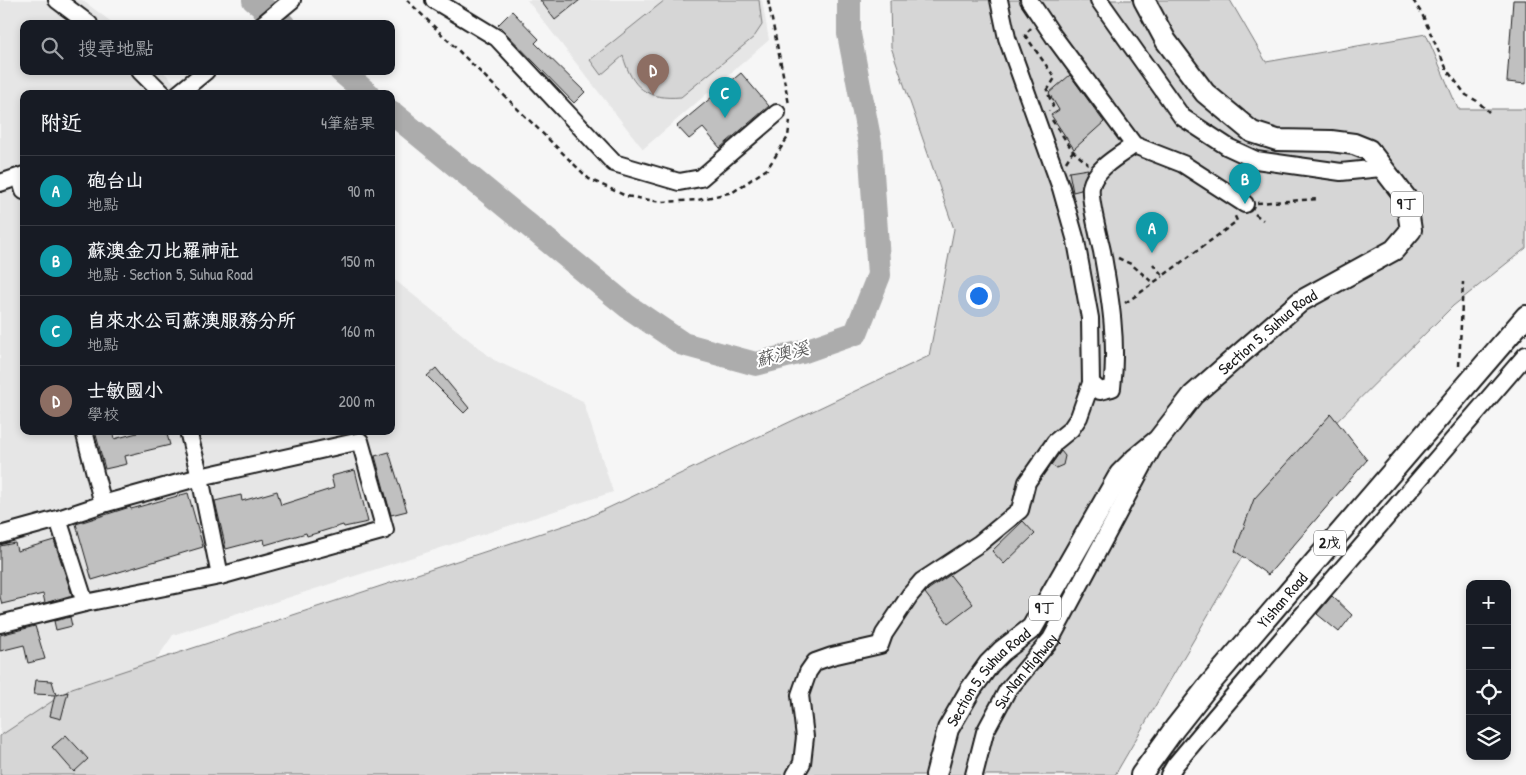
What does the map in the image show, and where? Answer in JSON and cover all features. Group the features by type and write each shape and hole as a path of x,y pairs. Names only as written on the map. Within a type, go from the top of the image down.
{"main road":[{"name":"Section 5, Suhua Road","path":"936,775 948,729 971,689 989,664 1002,651 1032,628 1120,474 1158,440 1193,395 1301,301 1394,250 1411,230 1406,198 1369,150 1354,144 1331,141 1277,140 1252,132 1205,93 1166,41 1144,0"},
{"name":"Yishan Road","path":"1141,775 1209,685 1526,316"}],"street":[{"path":"57,0 84,20"},
{"path":"269,20 292,0"},
{"path":"434,0 497,38 614,163 679,182 701,178 785,111"},
{"path":"795,775 802,763 805,737 800,695 808,672 815,662 832,656 880,645 884,634 910,595 922,581 980,543 1020,510 1027,482 1055,442 1071,429 1079,417 1091,383 1090,318 1076,241 1061,188 1007,38 999,0"},
{"path":"1029,0 1134,145 1182,164 1245,204"},
{"path":"1099,0 1182,117 1228,147 1256,160 1341,172 1382,168"},
{"path":"144,75 158,90"},
{"path":"183,90 201,75"},
{"path":"1091,383 1100,391 1112,388 1114,346 1111,304 1091,187 1101,169 1134,145"},
{"path":"0,183 20,181"},
{"path":"1170,775 1175,765 1215,717 1526,355"},
{"path":"85,435 103,504"},
{"path":"189,435 220,576"},
{"name":"Su-Nan Highway","path":"974,775 985,732 1007,691 1051,639 1158,440"},
{"path":"0,535 103,504 200,478 360,441 385,530 220,576 85,603 0,624"},
{"path":"58,519 85,603"}],"path":[{"path":"407,0 589,179 626,196 661,202 698,200 733,192 767,169 788,137 768,0"},
{"path":"1413,0 1422,14 1447,70 1466,95 1477,101 1489,112"},
{"path":"1033,25 1025,35 1055,78 1046,91 1053,106 1048,113 1073,151 1090,166 1093,183"},
{"path":"1111,304 1127,303 1237,221 1231,206 1319,199"},
{"path":"1102,249 1131,264 1154,283"},
{"path":"1153,264 1163,276"},
{"path":"1459,366 1463,282"}],"shaded area":[{"path":"0,0 82,0 109,20 20,20 20,75 167,75 181,90 20,90 20,435 395,435 395,280 494,360 583,401 613,492 173,635 77,775 0,775"},
{"path":"527,0 762,0 769,40 643,149"},
{"path":"665,0 759,0 762,25 754,37 681,97 659,96 643,90 631,76 623,56 601,75 590,60"},
{"path":"890,0 1230,0 1266,62 1426,34 1458,109 1526,109 1526,248 1453,306 1299,459 1115,775 0,775 0,736 72,688 587,518 929,356 954,229 891,47"}],"building":[{"path":"540,0 580,0 555,20"},
{"path":"1513,0 1526,0 1526,84 1507,82"},
{"path":"512,11 539,39 535,43 585,92 574,103 498,25"},
{"path":"741,73 769,106 720,148 703,128 689,139 677,126"},
{"path":"1070,75 1104,122 1074,149 1051,115 1059,110 1049,93"},
{"path":"1088,169 1081,190 1073,192 1069,172"},
{"path":"436,368 469,408 464,413 427,376"},
{"path":"1331,414 1367,460 1268,575 1235,551 1254,499"},
{"path":"96,435 113,435 114,439 129,435 167,435 170,445 125,456 127,464 105,469"},
{"path":"1061,451 1065,456 1063,465 1056,468 1051,465"},
{"path":"389,452 407,511 391,515 375,456"},
{"path":"355,470 368,522 344,527 343,525 307,536 306,533 265,545 264,539 226,549 215,501 241,495 242,501 277,491 281,505 334,488 331,476"},
{"path":"188,493 203,547 92,580 76,524 130,507 131,509"},
{"path":"1023,521 1035,534 1004,564 992,551"},
{"path":"54,540 72,595 45,603 43,594 2,604 0,597 0,546 15,543 17,551"},
{"path":"950,575 973,604 948,623 925,593"},
{"path":"1332,596 1352,615 1339,632 1317,614"},
{"path":"70,617 72,626 56,630 54,621"},
{"path":"35,626 45,659 28,663 24,645 0,651 0,635"},
{"path":"36,680 52,681 56,695 68,692 61,719 50,716 55,695 34,694"},
{"path":"66,735 88,759 74,772 52,747"}],"waterway":[{"name":"蘇澳溪","path":"254,0 278,20"},
{"name":"蘇澳溪","path":"395,115 627,306 683,344 756,364 802,352 856,333 879,275 870,143 849,34 849,0"},
{"name":"蘇澳溪","path":"346,75 363,90"}],"place":[{"name":"士敏國小","path":"653,95"},
{"name":"自來水公司蘇澳服務分所","path":"725,118"},
{"name":"蘇澳金刀比羅神社","path":"1245,204"},
{"name":"砲台山","path":"1152,253"}]}
